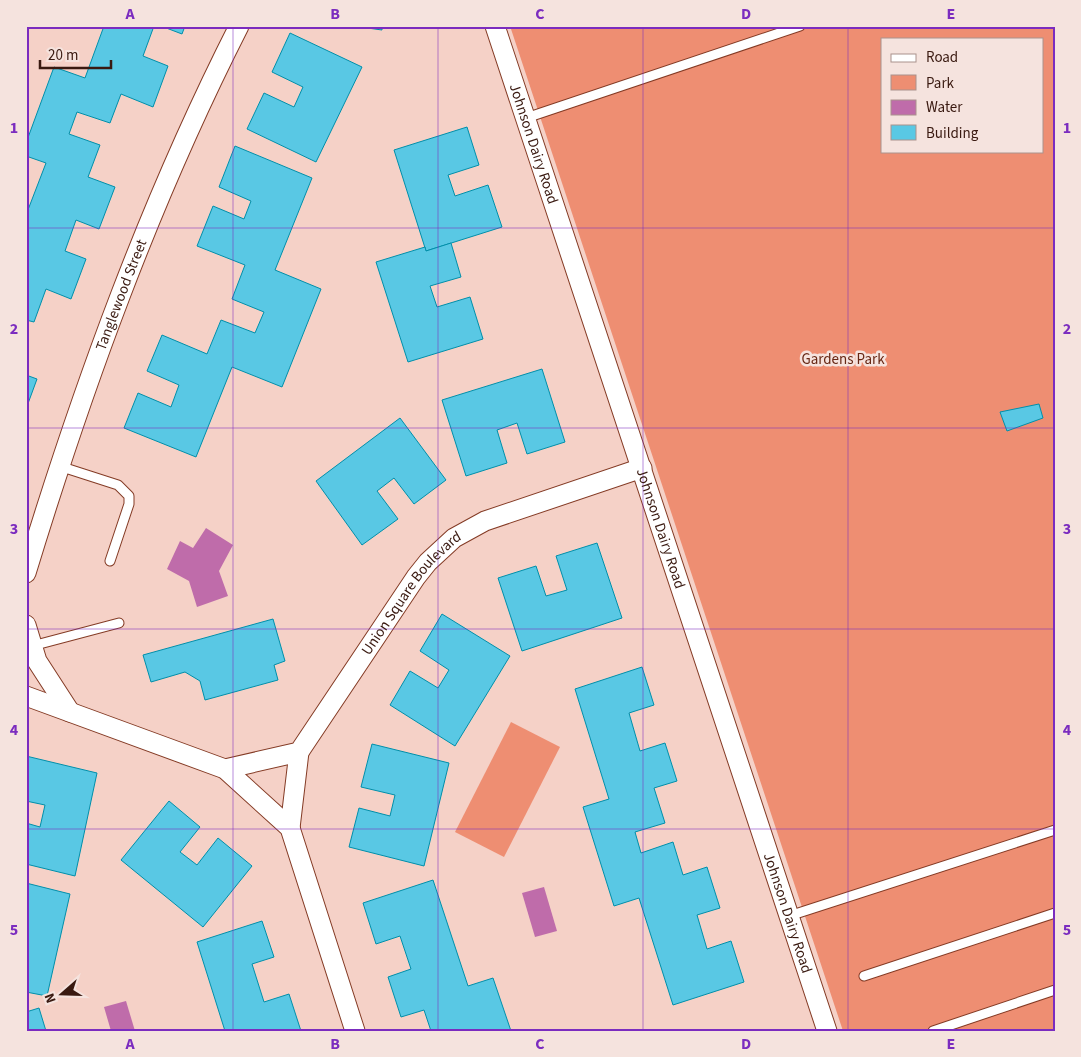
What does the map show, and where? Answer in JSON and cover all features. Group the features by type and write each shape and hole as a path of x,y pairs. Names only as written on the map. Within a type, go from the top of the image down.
{"street":[{"name":"Tanglewood Street","path":"26,573 59,466 123,289 168,178 239,26"},
{"name":"Johnson Dairy Road","path":"495,26 827,1031"},
{"name":"Union Square Boulevard","path":"299,752 416,577 447,543 485,521 642,468"},
{"path":"26,625 37,661 70,712"},
{"path":"26,696 225,769 290,828"},
{"path":"225,769 299,752 290,828 354,1031"}],"lane":[{"path":"526,118 800,26"},
{"path":"59,466 118,485 129,496 110,561"},
{"path":"32,646 119,623"},
{"path":"789,916 1055,830"},
{"path":"864,976 1055,912"},
{"path":"933,1031 1055,990"}],"green space":[{"name":"Gardens Park","path":"510,26 1055,26 1055,1031 843,1031"},
{"path":"511,722 560,747 504,857 455,832"}],"water":[{"path":"206,528 233,545 219,571 228,596 197,607 189,581 167,569 180,541 193,548"},
{"path":"544,887 557,931 535,937 522,893"},
{"path":"126,1001 135,1031 111,1031 104,1007"}],"building":[{"path":"104,26 154,26 143,56 168,66 153,107 121,94 110,123 77,112 69,134 100,145 88,177 115,187 99,229 76,220 65,251 86,259 71,299 46,289 34,322 26,320 26,215 46,163 26,156 26,143 54,67 85,78"},
{"path":"161,26 185,26 182,34"},
{"path":"353,26 382,26 382,30"},
{"path":"290,33 362,67 316,162 247,129 264,93 294,107 303,87 272,72"},
{"path":"467,127 479,165 448,175 455,196 488,185 502,227 426,251 394,150"},
{"path":"235,146 312,178 275,270 321,289 282,387 232,367 196,457 124,428 138,393 171,407 179,385 147,371 162,335 207,354 221,320 255,333 264,312 232,299 245,265 197,246 213,206 244,219 251,201 219,187"},
{"path":"451,243 461,277 430,286 437,307 470,297 483,339 408,362 376,262 425,247 426,251"},
{"path":"542,369 565,442 527,454 517,423 497,430 507,463 466,476 442,400"},
{"path":"26,375 37,379 26,409"},
{"path":"1039,404 1043,418 1007,431 1000,412"},
{"path":"400,418 446,480 414,504 394,478 377,491 398,519 362,545 316,481"},
{"path":"597,543 622,618 522,651 498,578 536,566 546,596 567,590 556,556"},
{"path":"442,614 510,656 455,746 390,705 410,671 438,688 449,670 420,651"},
{"path":"273,619 285,661 274,665 278,680 205,700 200,681 185,672 151,682 143,655"},
{"path":"642,667 654,705 629,713 640,751 665,743 677,781 654,788 665,823 635,832 641,853 673,842 683,875 707,867 720,908 697,915 707,949 731,941 744,982 673,1005 639,898 614,906 583,807 609,799 575,689"},
{"path":"372,744 449,763 424,866 349,847 359,808 390,816 395,795 361,787"},
{"path":"26,756 97,773 75,876 26,864 26,823 40,827 45,805 26,801"},
{"path":"169,801 200,827 180,852 197,865 218,838 252,866 203,927 121,860"},
{"path":"433,880 468,986 493,978 511,1031 431,1031 424,1010 401,1017 388,977 411,969 400,936 376,944 363,903"},
{"path":"26,883 70,894 47,996 26,992"},
{"path":"262,921 274,957 252,964 264,1002 289,994 301,1031 225,1031 197,942"},
{"path":"39,1008 46,1031 26,1031 26,1012"}]}
